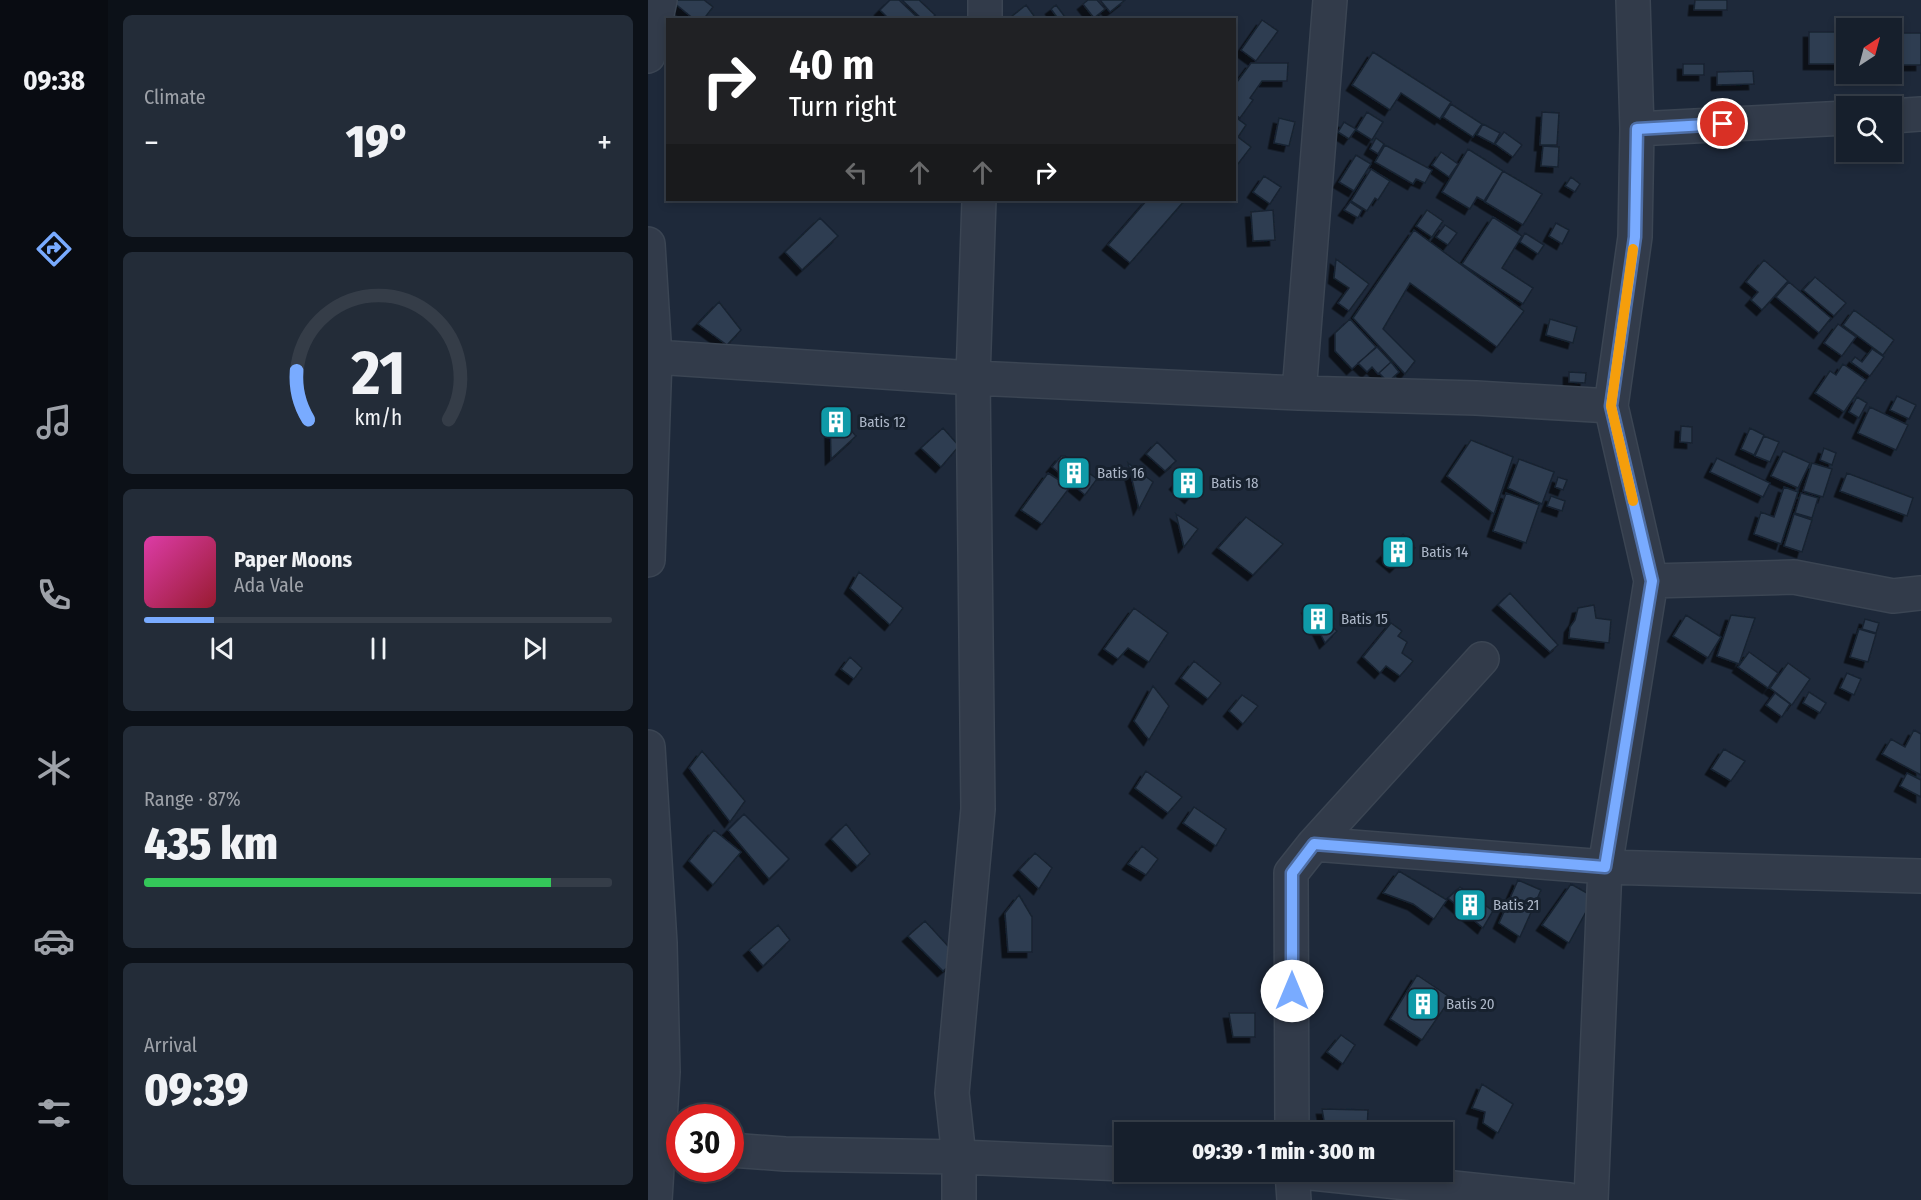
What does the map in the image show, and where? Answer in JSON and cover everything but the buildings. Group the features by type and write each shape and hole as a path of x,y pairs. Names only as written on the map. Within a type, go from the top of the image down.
{"street":[{"path":"648,56 660,0"},
{"path":"985,0 985,18"},
{"path":"1299,393 1330,0"},
{"path":"1591,1200 1605,867 1652,581 1611,406 1635,237 1637,129 1633,0"},
{"path":"1902,115 1921,114"},
{"path":"1637,129 1836,119"},
{"path":"959,1200 960,1157 952,1093 978,809 973,378 979,201"},
{"path":"648,244 655,357 648,560"},
{"path":"655,357 973,378 1299,393 1476,398 1611,406"},
{"path":"1652,581 1794,578 1893,596 1921,593"},
{"path":"1292,1122 1292,873 1314,844 1482,659"},
{"path":"648,747 660,943 666,1108"},
{"path":"1314,844 1605,867 1921,876"},
{"path":"744,1151 1114,1164"},
{"path":"655,1200 666,1157"},
{"path":"1293,1182 1294,1200"},
{"path":"1397,1182 1569,1200"}],"slow traffic":[{"path":"1633,249 1611,406 1633,501"}],"place":[{"name":"Batis 12","path":"836,422"},
{"name":"Batis 16","path":"1074,473"},
{"name":"Batis 18","path":"1188,483"},
{"name":"Batis 14","path":"1398,552"},
{"name":"Batis 15","path":"1318,619"},
{"name":"Batis 21","path":"1470,905"},
{"name":"Batis 20","path":"1423,1004"}],"route":[{"path":"1292,991 1292,873 1314,844 1605,867 1652,581 1611,406 1635,237 1637,129 1723,124"}]}
